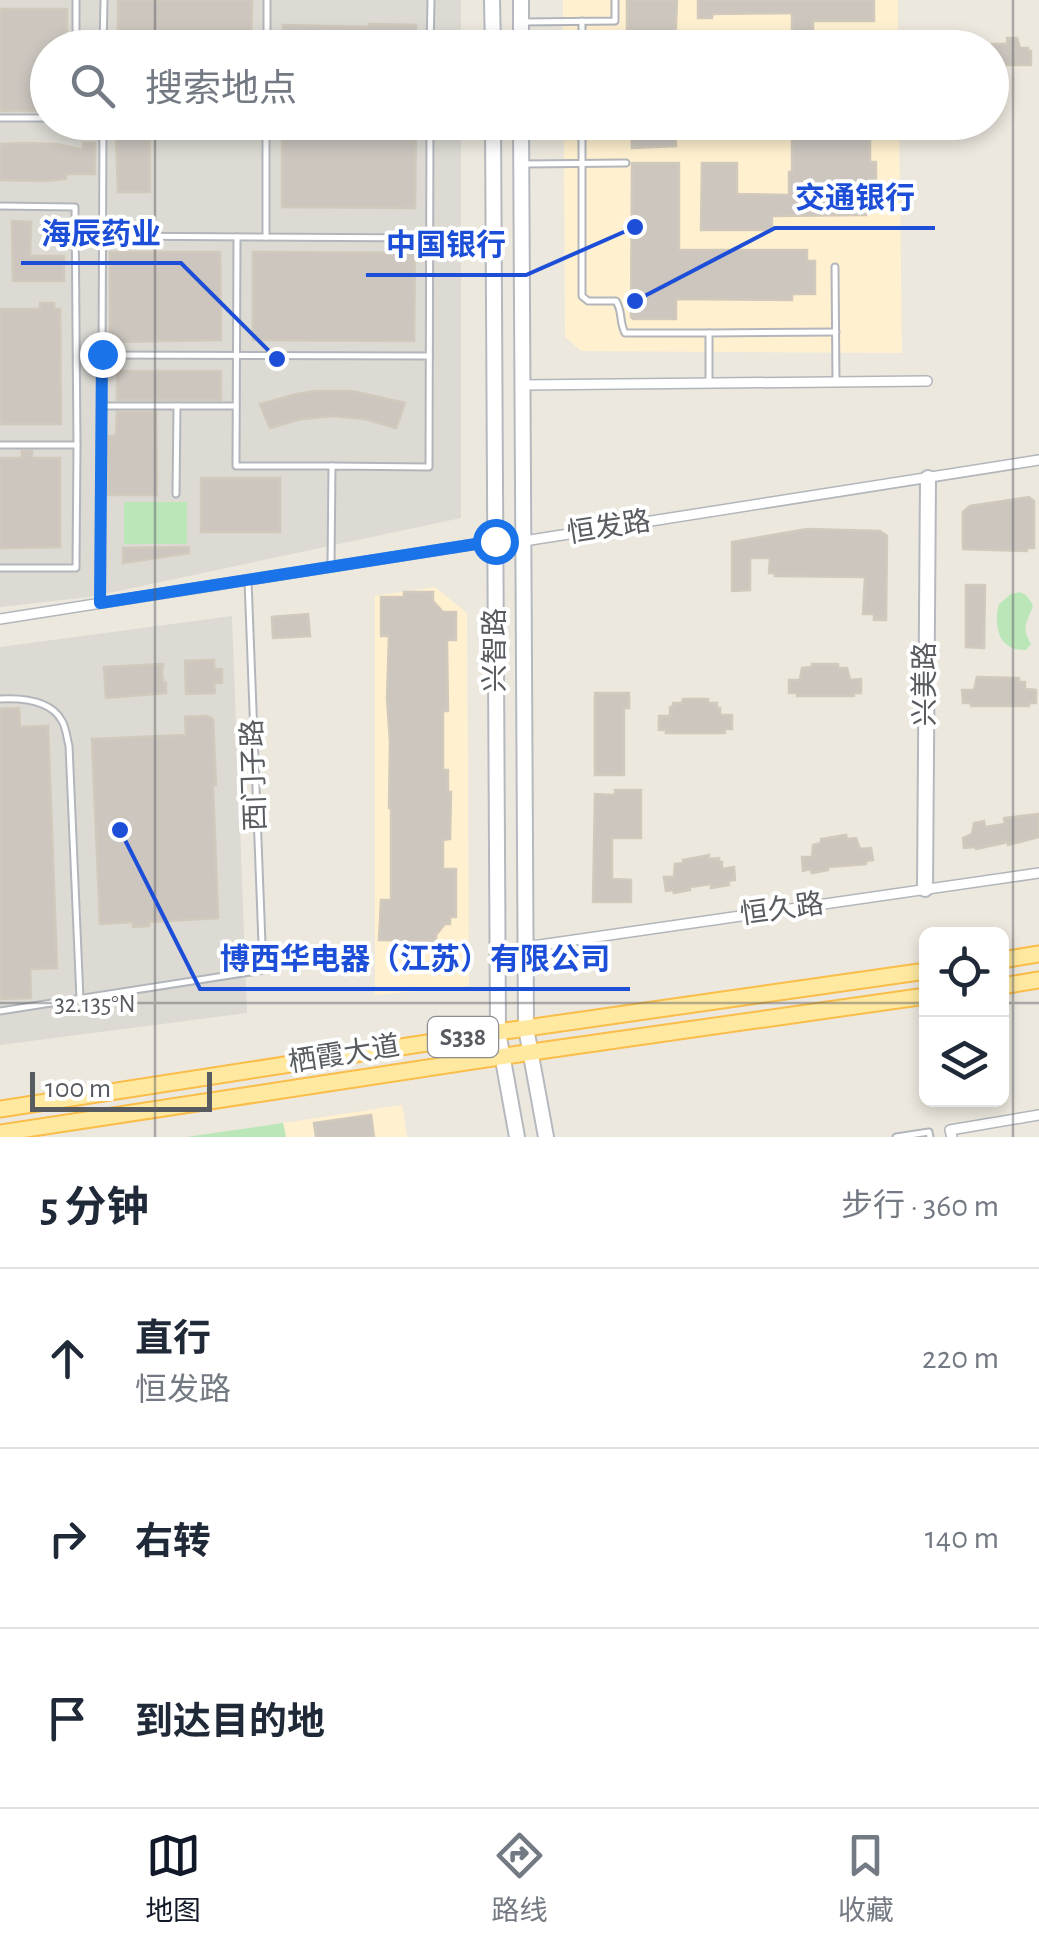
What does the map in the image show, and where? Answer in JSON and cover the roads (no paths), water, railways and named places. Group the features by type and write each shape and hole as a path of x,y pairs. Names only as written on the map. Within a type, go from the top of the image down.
{"main road":[{"path":"492,0 493,30"},
{"path":"521,0 521,30"},
{"name":"兴智路","path":"493,140 498,1032 517,1137"},
{"name":"兴智路","path":"521,140 526,1028 546,1137"},
{"name":"兴美路","path":"925,889 928,478"},
{"path":"1009,959 1039,954"},
{"name":"栖霞大道","path":"0,1108 919,971"},
{"path":"1009,985 1039,980"},
{"name":"栖霞大道","path":"0,1133 919,997"}],"street":[{"path":"523,384 927,380"},
{"name":"恒发路","path":"0,619 1039,460"},
{"name":"恒久路","path":"526,947 1039,873"},
{"path":"952,1137 950,1130 1039,1115"}],"lane":[{"path":"76,0 76,30"},
{"path":"103,30 104,0"},
{"path":"266,30 267,0"},
{"path":"430,30 431,0"},
{"path":"521,22 615,21 615,0"},
{"path":"582,21 582,30"},
{"path":"0,118 30,118"},
{"path":"100,603 103,140"},
{"path":"266,140 266,237"},
{"path":"237,236 236,466 428,467 430,140"},
{"path":"582,140 582,296 588,301 616,301 625,332 836,332"},
{"path":"522,164 626,163"},
{"path":"0,206 75,207 77,444 76,568 0,568"},
{"path":"102,236 430,238"},
{"path":"836,267 836,382"},
{"path":"709,333 709,383"},
{"path":"102,354 429,356"},
{"path":"102,406 236,406"},
{"path":"176,494 177,406"},
{"path":"0,445 77,444"},
{"path":"332,466 332,566"},
{"name":"西门子路","path":"80,999 263,970 248,580"},
{"path":"0,699 20,698 44,705 62,719 68,746 80,999 0,1011"},
{"path":"896,1137 929,1132 930,1137"}],"place":[{"name":"中国银行","path":"635,227"},
{"name":"交通银行","path":"635,301"},
{"name":"海辰药业","path":"277,359"},
{"name":"博西华电器（江苏）有限公司","path":"120,830"}]}
